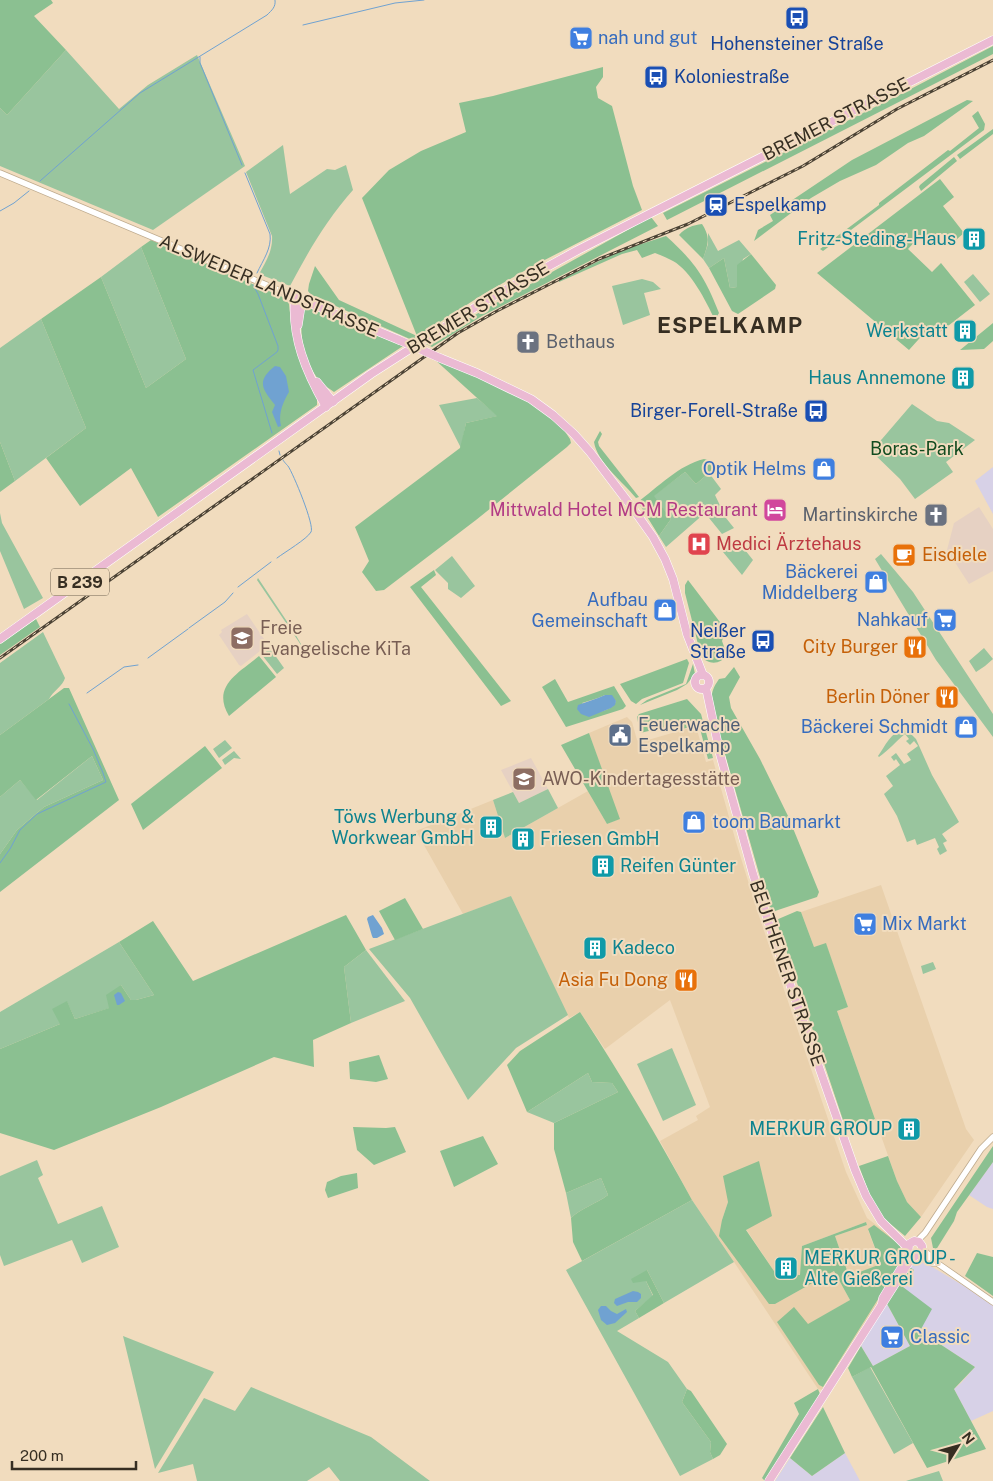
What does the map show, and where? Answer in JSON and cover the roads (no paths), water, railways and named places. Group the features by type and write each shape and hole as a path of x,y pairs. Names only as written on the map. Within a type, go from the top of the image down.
{"main road":[{"name":"BREMER STRASSE","path":"0,638 329,404 405,351 456,319 545,267 993,40"},
{"path":"298,298 298,328 304,356 311,373 329,404"},
{"name":"ALSWEDER LANDSTRASSE","path":"298,298 486,377 531,399 553,415 582,442 631,506 666,559 700,675"},
{"path":"700,675 706,676 709,680 709,684 704,689 698,689 695,685 695,680 700,675"},
{"name":"BEUTHENER STRASSE","path":"704,689 753,874 856,1170 872,1207 887,1228 915,1249"},
{"path":"769,1481 858,1343 882,1303 883,1298 915,1249"}],"street":[{"name":"ALSWEDER LANDSTRASSE","path":"0,173 298,298"},
{"path":"915,1249 981,1150 993,1137"},
{"name":"BEUTHENER STRASSE","path":"915,1249 932,1263 937,1263 993,1302"}],"water":[{"path":"275,366 280,367 286,376 289,392 282,408 281,426 278,427 272,412 275,405 264,390 263,385 265,376"},
{"path":"605,695 612,695 616,701 615,705 611,708 589,717 581,714 577,709 578,705"},
{"path":"373,915 384,934 377,938 373,938 367,919"},
{"path":"118,992 121,993 125,1001 117,1005 114,995"},
{"path":"633,1291 641,1294 641,1298 637,1302 628,1302 617,1306 614,1303 615,1299"},
{"path":"601,1306 606,1306 617,1314 626,1309 627,1312 615,1323 607,1325 601,1320 598,1310"}],"waterway":[{"path":"40,181 140,93 267,15 274,7 275,0"},
{"path":"303,25 395,3 424,0"},
{"path":"200,57 200,63 242,165"},
{"path":"245,173 270,234 268,249 257,273"},
{"path":"0,211 29,191"},
{"path":"253,285 278,346 277,352 253,370 272,433"},
{"path":"279,451 280,455"},
{"path":"277,558 311,532 310,520 299,488 283,460"},
{"path":"238,587 271,562"},
{"path":"189,628 225,602 233,593"},
{"path":"148,658 188,629"},
{"path":"87,693 124,667 138,665"},
{"path":"0,863 20,830 37,814 106,782 93,749 69,704"}],"railway":[{"path":"0,658 458,333 599,259 688,224 803,166 897,109 993,60"}],"place":[{"name":"Hohensteiner Straße","path":"797,18"},
{"name":"nah und gut","path":"581,38"},
{"name":"Koloniestraße","path":"656,77"},
{"name":"Espelkamp","path":"716,205"},
{"name":"Fritz-Steding-Haus","path":"974,239"},
{"name":"Werkstatt","path":"965,331"},
{"name":"Bethaus","path":"528,342"},
{"name":"Haus Annemone","path":"963,378"},
{"name":"Birger-Forell-Straße","path":"816,411"},
{"name":"Optik Helms","path":"824,469"},
{"name":"Mittwald Hotel MCM Restaurant","path":"775,510"},
{"name":"Martinskirche","path":"936,515"},
{"name":"Medici Ärztehaus","path":"699,544"},
{"name":"Eisdiele","path":"904,555"},
{"name":"Bäckerei Middelberg","path":"876,582"},
{"name":"Aufbau Gemeinschaft","path":"665,610"},
{"name":"Nahkauf","path":"945,620"},
{"name":"Freie Evangelische KiTa","path":"242,638"},
{"name":"Neißer Straße","path":"763,641"},
{"name":"City Burger","path":"915,647"},
{"name":"Berlin Döner","path":"947,697"},
{"name":"Bäckerei Schmidt","path":"966,727"},
{"name":"Feuerwache Espelkamp","path":"620,735"},
{"name":"AWO-Kindertagesstätte","path":"524,779"},
{"name":"toom Baumarkt","path":"694,822"},
{"name":"Töws Werbung & Workwear GmbH","path":"491,827"},
{"name":"Friesen GmbH","path":"523,839"},
{"name":"Reifen Günter","path":"603,866"},
{"name":"Mix Markt","path":"865,924"},
{"name":"Kadeco","path":"595,948"},
{"name":"Asia Fu Dong","path":"686,980"},
{"name":"MERKUR GROUP","path":"909,1129"},
{"name":"MERKUR GROUP - Alte Gießerei","path":"786,1268"},
{"name":"Classic","path":"892,1337"}],"district":[{"name":"ESPELKAMP","path":"730,325"}],"park label":[{"name":"Boras-Park","path":"917,449"}]}
